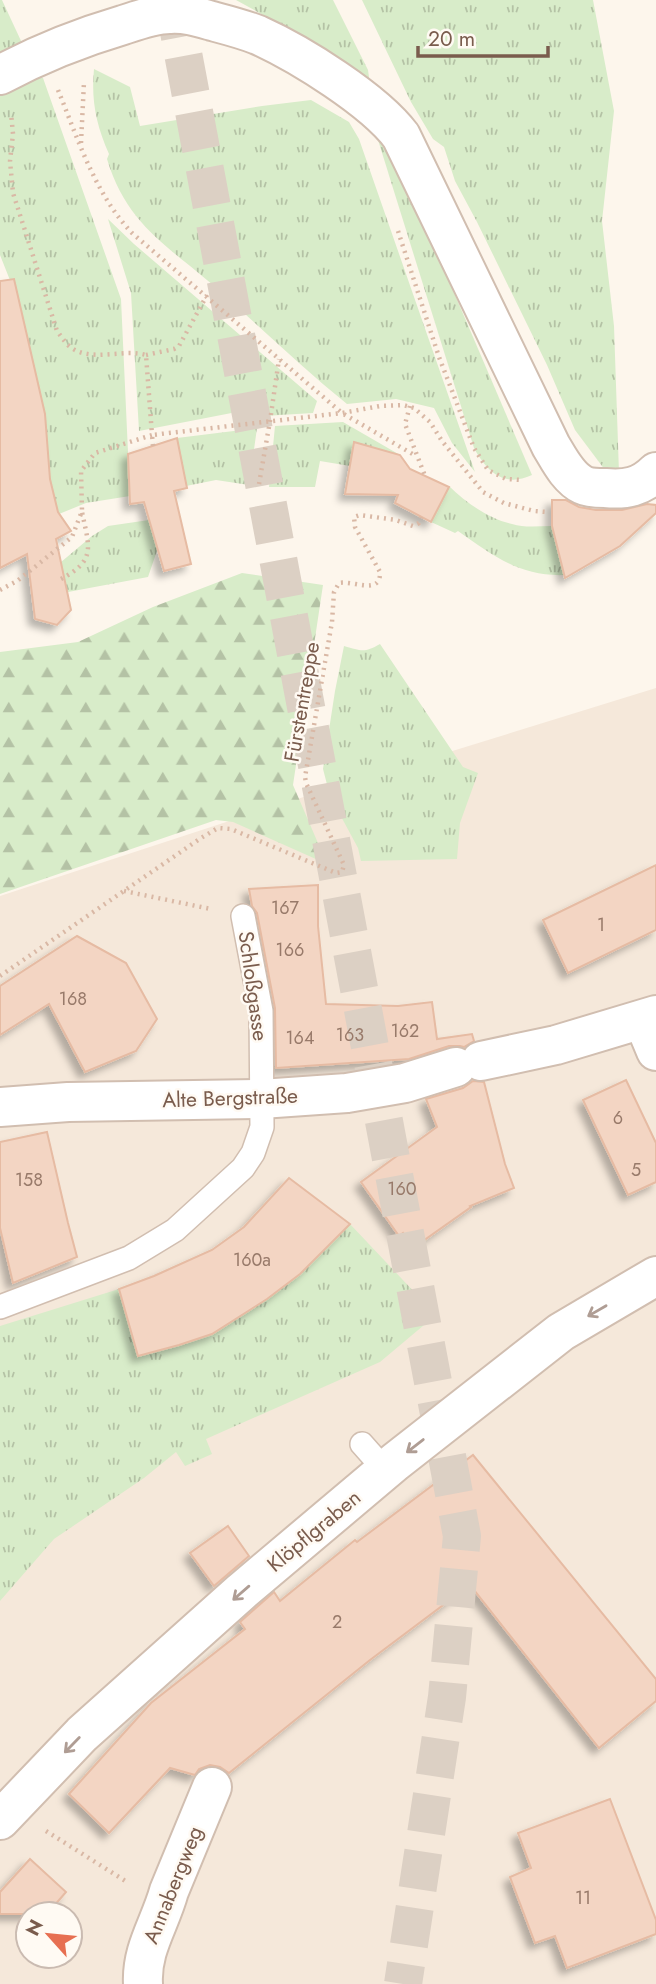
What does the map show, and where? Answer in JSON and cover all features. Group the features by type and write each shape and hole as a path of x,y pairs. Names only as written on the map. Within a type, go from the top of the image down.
{"street":[{"path":"23,80 79,38 167,14 183,13 259,36 301,58 388,120 401,136 551,446 572,477 583,485 619,489 642,484 656,472"},
{"name":"Alte Bergstraße","path":"0,1107 68,1102 261,1099 347,1093 405,1083 469,1064 555,1045 652,1029"},
{"name":"Klöpflgraben","path":"5,1814 82,1734 242,1591 373,1457 561,1332 656,1276"},
{"name":"Annabergweg","path":"143,1984 147,1947 212,1787"}],"lane":[{"name":"Schloßgasse","path":"0,1307 129,1258 175,1230 243,1168 253,1153 262,1127 261,1011 243,916"}],"path":[{"path":"79,38 85,60 81,147"},
{"path":"23,80 81,147 97,182 123,223 342,412 416,456"},
{"path":"23,80 10,161 13,192 57,331 70,347 86,354 124,352 146,355 174,349 179,346 207,295"},
{"path":"394,220 439,357 481,462 488,470 506,479 583,485"},
{"path":"146,355 153,446"},
{"path":"259,484 279,358"},
{"path":"61,579 76,571 86,560 89,551 82,511 81,471 95,453 152,435 394,404 410,406 430,422 483,492 504,503 534,511"},
{"path":"410,406 405,424 425,476"},
{"path":"0,590 31,570 72,537 82,511"},
{"name":"Fürstentreppe","path":"0,976 218,828 232,829 336,873 342,872 344,865 305,777 334,592 339,583 344,581 366,586 376,584 381,577 355,527 354,517 360,515 396,520 413,526 419,523 421,517"},
{"path":"124,891 243,916"},
{"path":"5,1814 165,1906"}],"shaded area":[{"path":"656,688 656,1984 0,1984 0,896 281,804"}],"green space":[{"path":"0,0 22,43 0,57"},
{"path":"236,0 333,0 368,70 367,83 308,40"},
{"path":"362,0 593,0 614,111 602,221 614,326 619,473 608,474 575,430 547,365 455,181 444,147 433,139 411,102"},
{"path":"94,69 130,87 140,126 311,100 349,122 359,139 475,472 452,443 434,408 396,399 347,404 154,236 127,203 107,159 109,154 94,102"},
{"path":"38,76 43,78 121,299 130,496 86,503 59,514 50,479 45,414 19,303 0,255 0,95"},
{"path":"378,140 402,171 532,475 513,480 497,475 474,448"},
{"path":"108,219 317,401 313,413 264,416 262,410 247,410 139,431 131,293"},
{"path":"343,422 400,455 354,442 350,466 320,461 315,487 269,487 275,426"},
{"path":"257,428 249,485 216,480 186,486 177,438"},
{"path":"449,486 478,509 503,522 522,526 552,526 565,575 534,572 507,563 458,531 455,533 431,522"},
{"path":"149,520 161,539 148,577 68,592 33,602 42,578 92,536 108,526"},
{"path":"242,573 323,585 293,785 327,864 233,822 216,820 0,894 0,652 78,642 153,607"},
{"path":"380,644 463,767 478,773 460,823 457,859 361,861 358,848 330,796 323,769 344,646 363,650"},
{"path":"350,1224 436,1315 380,1362 206,1439 212,1454 185,1466 176,1452 144,1478 54,1539 0,1601 0,1326 119,1289 138,1356 179,1345 212,1334 267,1299 300,1274"}],"building":[{"path":"14,279 45,414 50,479 58,512 71,531 56,539 71,610 57,625 35,619 27,554 0,568 0,281"},
{"path":"177,438 187,488 174,491 191,564 164,571 144,502 130,504 128,454"},
{"path":"354,442 400,455 410,469 449,487 431,522 395,503 398,495 345,494"},
{"path":"552,500 566,500 579,507 596,510 622,510 647,504 656,505 656,513 620,546 565,578 552,526"},
{"path":"656,865 656,930 568,973 543,920"},
{"path":"318,885 318,926 326,1004 398,1006 432,1002 437,1039 472,1034 474,1041 464,1047 449,1046 409,1059 276,1068 275,1008 257,913 252,906 249,889"},
{"path":"77,936 126,963 157,1019 136,1051 85,1072 49,1004 0,1035 0,986"},
{"path":"626,1080 656,1143 656,1182 628,1195 583,1100"},
{"path":"473,1081 484,1082 505,1164 514,1188 470,1206 413,1248 403,1233 399,1236 361,1182 437,1127 426,1099 463,1088"},
{"path":"47,1132 77,1257 13,1283 0,1228 0,1142"},
{"path":"289,1178 350,1224 300,1274 212,1334 138,1356 119,1289 212,1250 244,1227"},
{"path":"473,1455 656,1679 656,1701 599,1748 470,1585 370,1660 229,1773 210,1765 199,1769 195,1775 170,1768 109,1833 69,1794 151,1703 245,1629 240,1622 274,1592 280,1601 355,1540 357,1542"},
{"path":"228,1526 249,1556 214,1586 190,1553"},
{"path":"610,1799 656,1920 656,1934 567,1968 555,1936 535,1943 510,1877 531,1868 518,1833"},
{"path":"30,1859 66,1892 59,1900 14,1900 14,1914 0,1914 0,1892"}],"tunnel":[{"path":"173,0 462,1536 447,1697 403,1984"}]}
